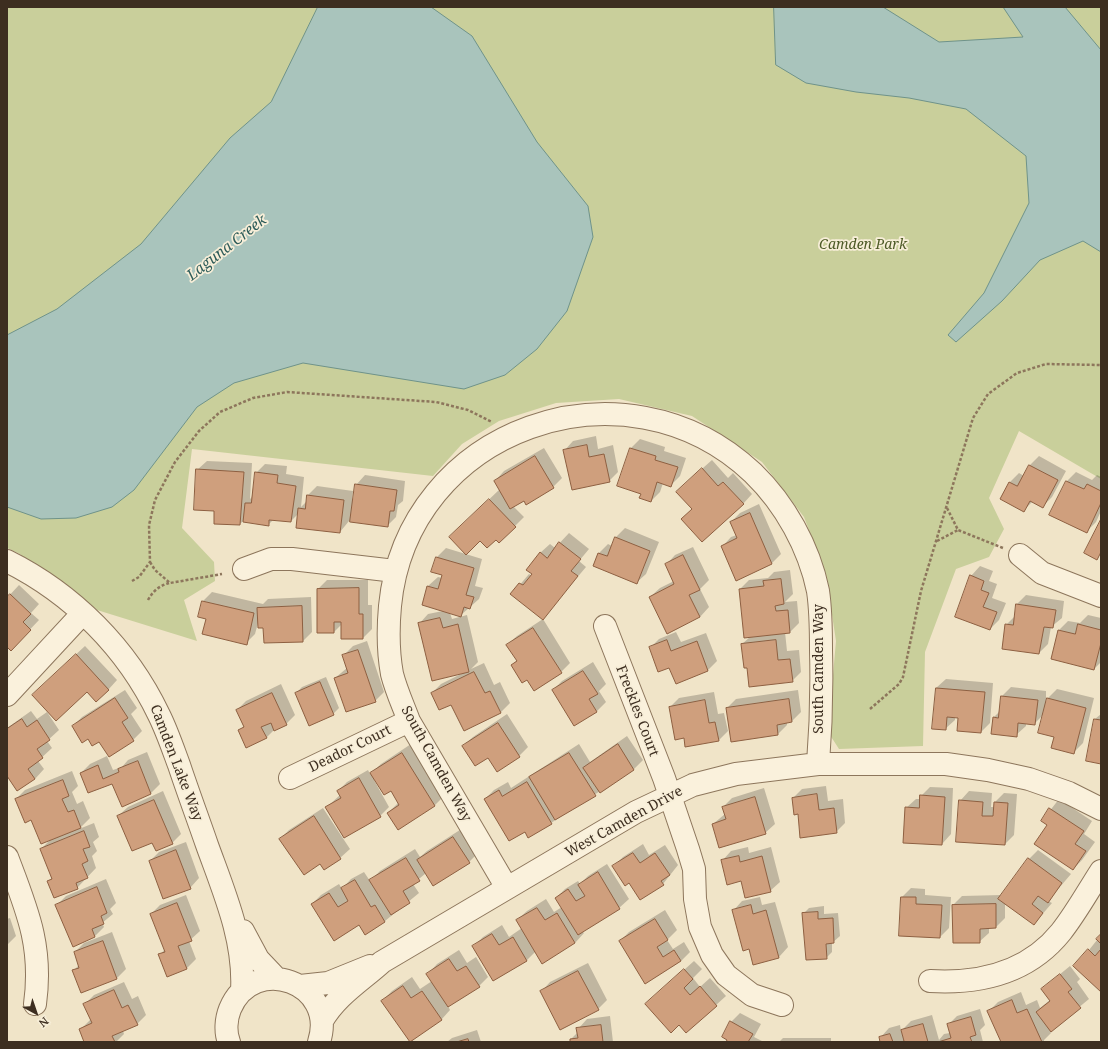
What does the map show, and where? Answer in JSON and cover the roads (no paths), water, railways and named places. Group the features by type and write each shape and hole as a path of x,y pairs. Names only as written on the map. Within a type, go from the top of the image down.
{"street":[{"name":"South Camden Way","path":"507,888 409,721 397,692 389,655 389,617 396,571 418,521 439,490 466,463 496,442 513,433 536,424 566,416 608,413 648,417 699,435 730,454 758,478 790,520 807,555 817,590 821,613 822,680 818,764"},
{"path":"1020,555 1042,573 1101,596"},
{"path":"244,569 271,560 292,559 396,571"},
{"name":"Camden Lake Way","path":"7,561 53,588 83,613 123,656 143,685 160,715 228,904 243,964 242,991"},
{"path":"7,694 83,613"},
{"name":"Freckles Court","path":"605,626 669,795 694,869 695,899 700,927 712,955 726,975 752,995 782,1005"},
{"name":"Deador Court","path":"290,778 409,721"},
{"name":"West Camden Drive","path":"300,986 328,983 357,970 382,962 669,795 693,785 736,774 818,764 946,764 988,770 1036,782 1069,793 1101,809"},
{"path":"7,857 34,931 38,968 35,1004"},
{"path":"930,981 955,983 989,978 1015,968 1035,956 1060,933 1101,871"},
{"name":"Camden Lake Way","path":"228,904 258,959 276,978"},
{"name":"West Camden Drive","path":"322,1021 338,998 362,981 382,962"},
{"path":"223,1037 228,1014 233,1001 242,991 252,984 276,978 293,982 300,986 315,1001 322,1021 322,1034 319,1042"}],"water":[{"name":"Laguna Creek","path":"318,7 431,7 472,36 537,142 588,206 593,237 567,311 537,349 505,375 464,389 303,363 234,383 197,407 134,490 112,507 76,518 41,519 7,507 7,335 57,309 141,244 230,138 271,102"},
{"path":"774,7 883,7 939,42 1023,37 1003,7 1065,7 1101,50 1101,252 1083,241 1040,260 1002,301 956,342 948,335 984,293 1029,203 1026,156 966,109 909,98 856,92 806,83 776,65"}],"park label":[{"name":"Camden Park","path":"863,245"}]}
